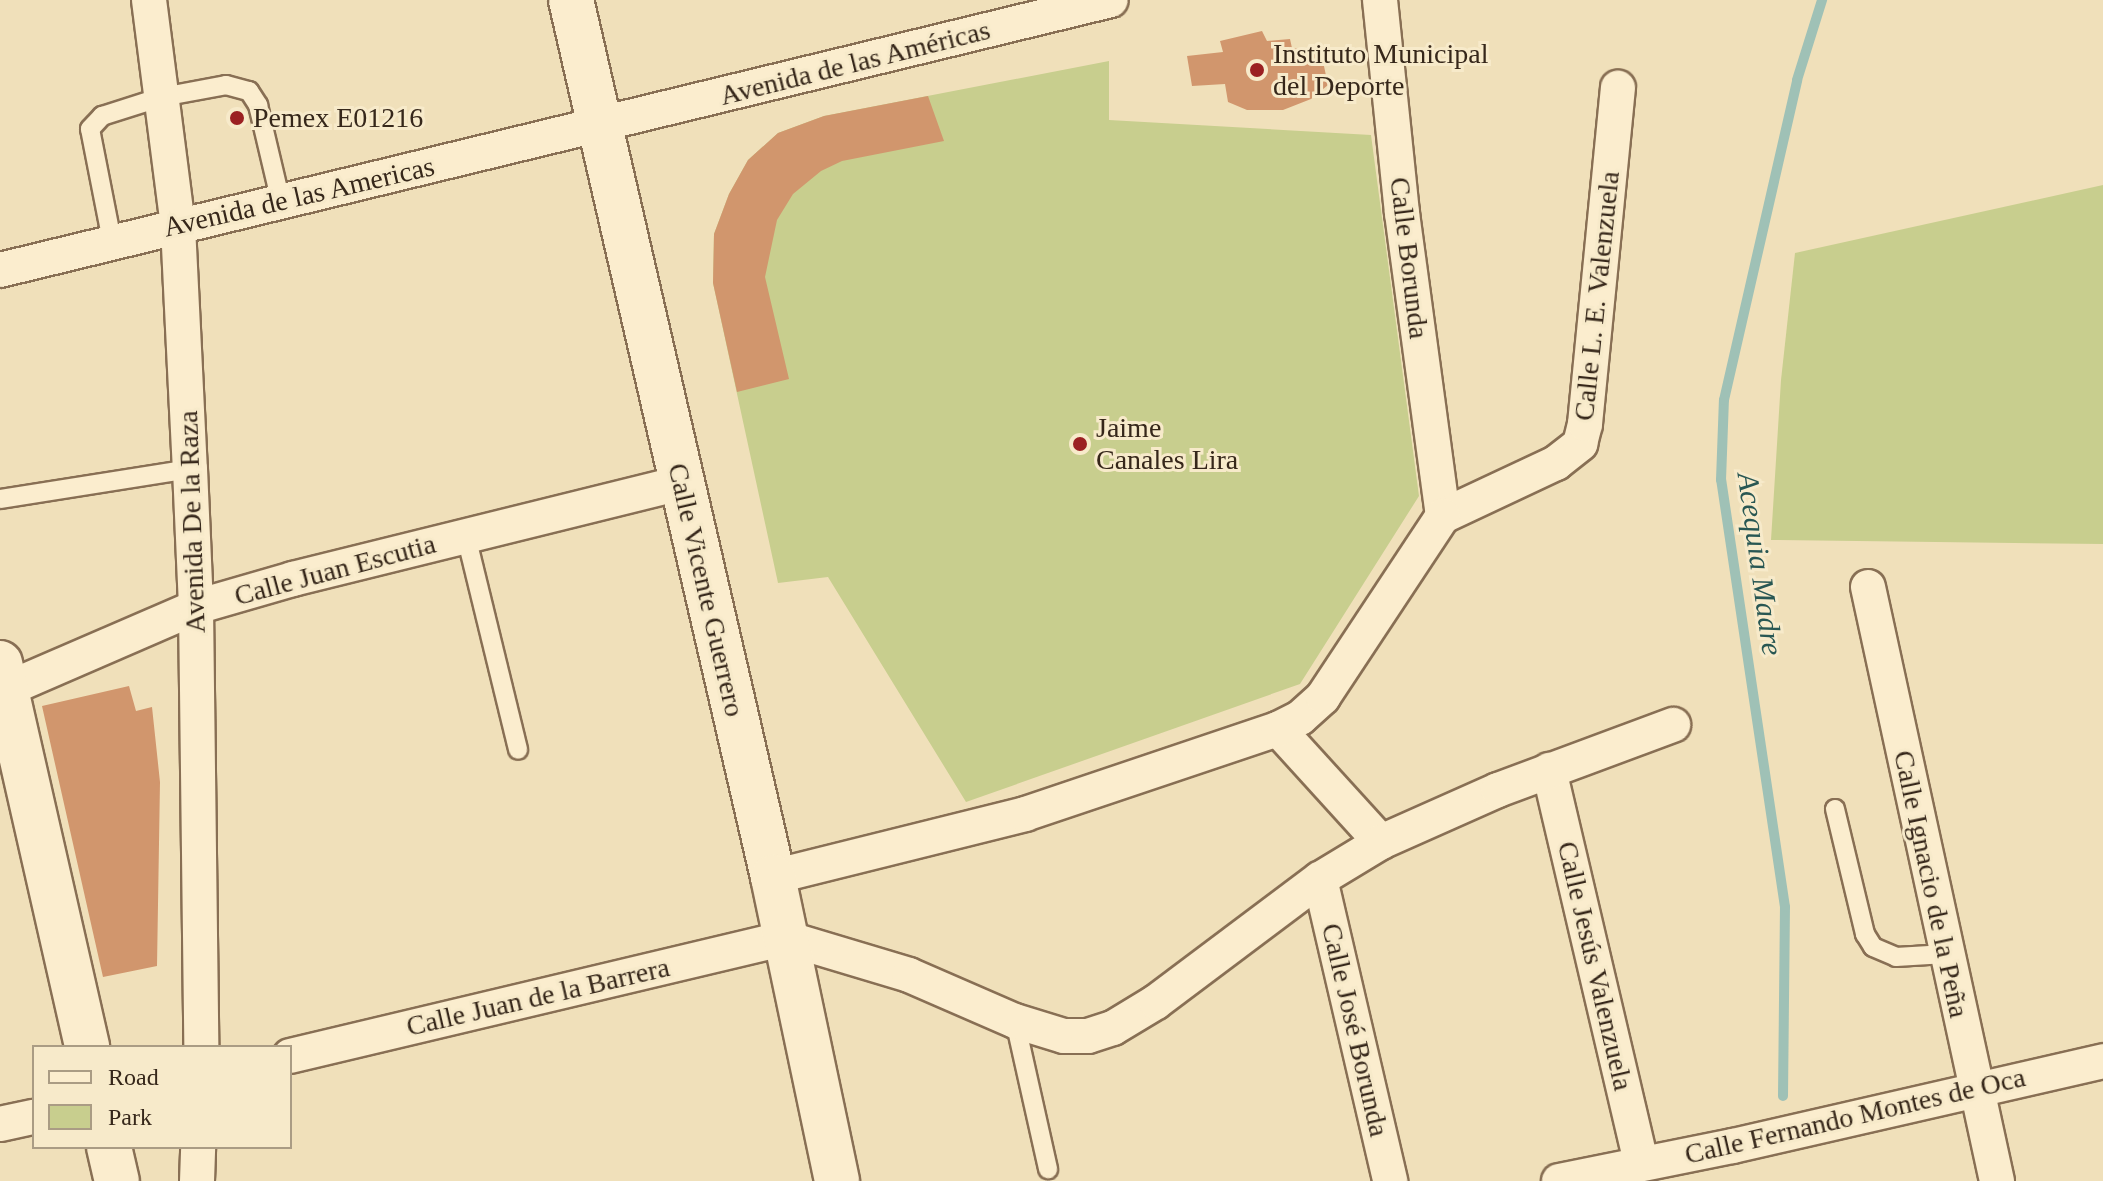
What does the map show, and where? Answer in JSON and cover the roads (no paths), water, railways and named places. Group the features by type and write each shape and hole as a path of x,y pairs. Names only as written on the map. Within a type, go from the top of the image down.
{"main road":[{"name":"Calle Vicente Guerrero","path":"571,0 773,877 837,1181"},
{"path":"2,682 87,1045"},
{"path":"109,1149 117,1181"}],"street":[{"name":"Avenida De la Raza","path":"149,0 178,226 196,607 201,1045"},
{"name":"Avenida de las Américas","path":"598,126 1108,0"},
{"name":"Calle Borunda","path":"1380,0 1402,213 1443,516"},
{"name":"Calle L. E. Valenzuela","path":"1443,516 1556,463 1580,444 1585,424 1618,88"},
{"name":"Avenida de las Americas","path":"0,270 598,126"},
{"name":"Calle Juan Escutia","path":"2,682 196,607 682,483"},
{"path":"773,877 1025,814 1278,729 1300,718 1323,697 1443,516"},
{"name":"Calle Ignacio de la Peña","path":"1868,587 1997,1181"},
{"path":"786,938 909,975 1015,1021 1064,1036 1088,1036 1113,1028 1156,1002 1320,879 1381,842 1549,770 1673,725"},
{"path":"1278,729 1381,842"},
{"name":"Calle Jesús Valenzuela","path":"1549,770 1641,1162"},
{"name":"Calle José Borunda","path":"1320,879 1390,1181"},
{"name":"Calle Juan de la Barrera","path":"292,1056 786,938"},
{"name":"Calle Fernando Montes de Oca","path":"1559,1181 1641,1162 1733,1146 2103,1061"},
{"path":"0,1124 32,1117"},
{"path":"197,1181 198,1149"}],"lane":[{"path":"112,241 90,129 102,116 162,97 226,85 249,91 258,105 281,202"},
{"path":"0,499 190,469"},
{"path":"466,536 518,750"},
{"path":"1835,809 1865,934 1873,947 1896,957 1946,954"},
{"path":"1015,1021 1048,1169"}],"waterway":[{"name":"Acequia Madre","path":"1783,1096 1785,907 1721,480 1724,400 1797,80 1822,0"}],"place":[{"name":"Instituto Municipal del Deporte","path":"1257,70"},
{"name":"Pemex E01216","path":"237,118"},
{"name":"Jaime Canales Lira","path":"1080,444"}]}
